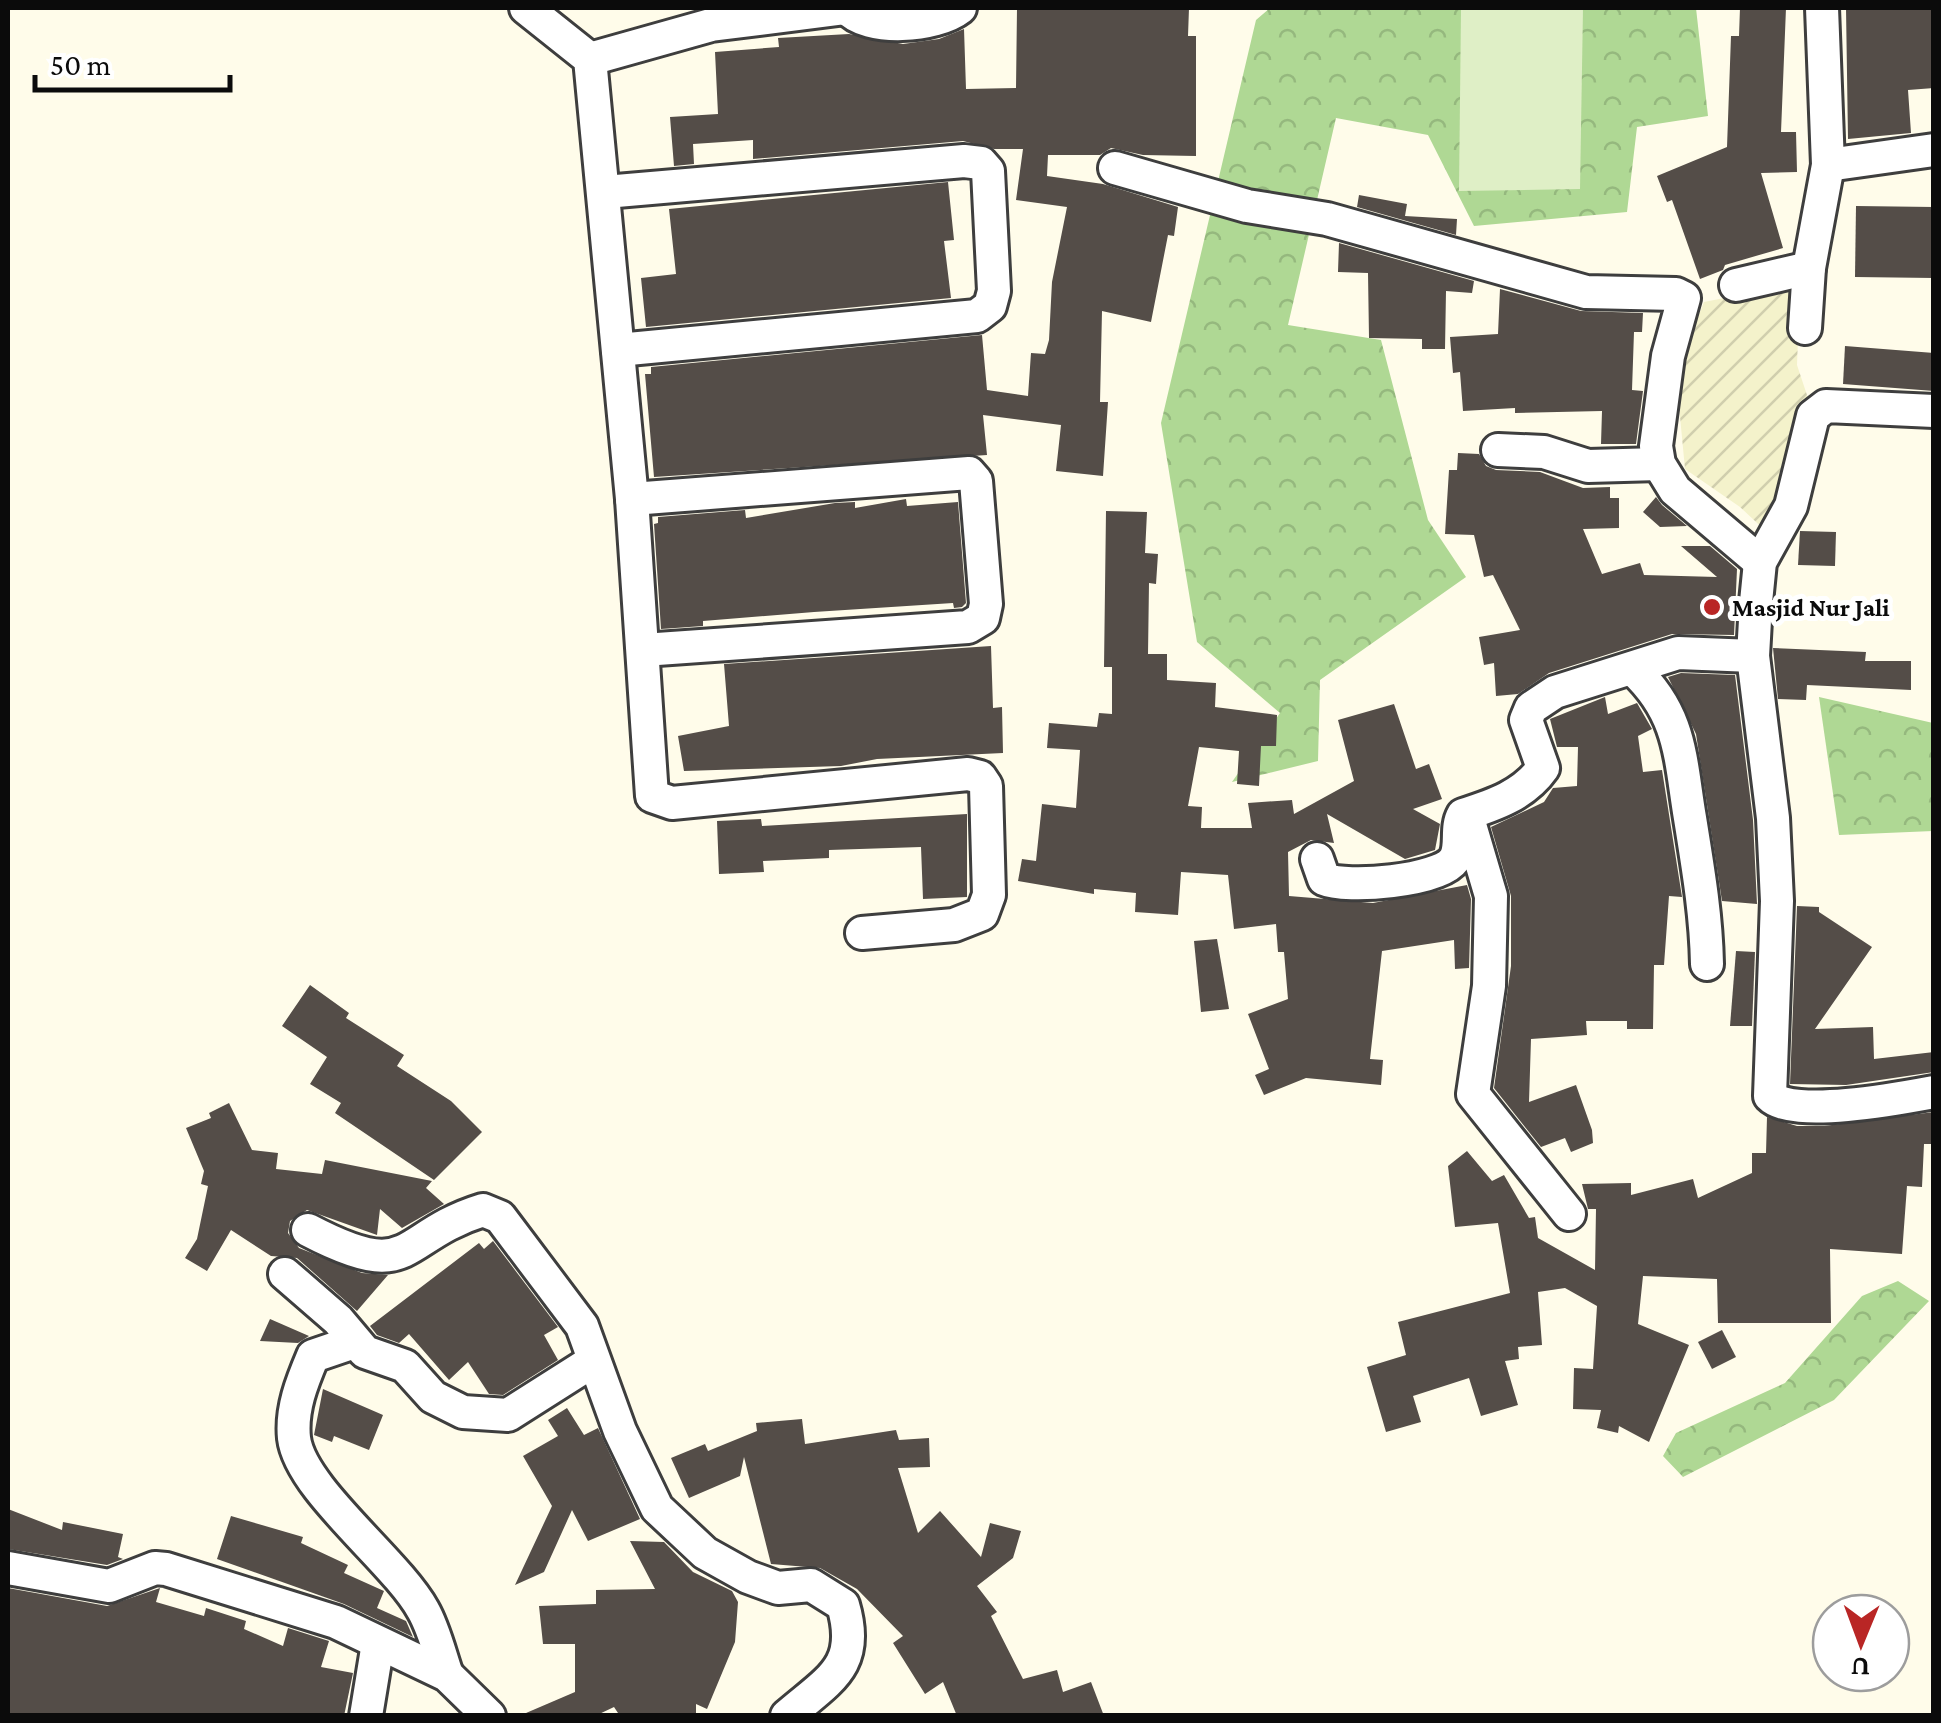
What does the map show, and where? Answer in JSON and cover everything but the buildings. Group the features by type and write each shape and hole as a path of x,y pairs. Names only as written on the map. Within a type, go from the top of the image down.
{"street":[{"path":"526,8 590,59 632,499 648,779 656,800 672,802 968,774 982,779 987,795 989,895 982,914 954,925 862,933"},
{"path":"590,59 710,25 846,8 858,18 878,23 945,16 960,8"},
{"path":"1805,328 1809,268 1828,165 1822,8"},
{"path":"1828,165 1934,150"},
{"path":"605,192 964,160 981,163 988,171 994,290 990,306 977,316 618,350"},
{"path":"1115,168 1247,206 1327,219 1586,292 1676,294 1684,298 1668,356 1656,446 1658,464 1676,490 1760,562"},
{"path":"1736,285 1809,268"},
{"path":"1934,411 1818,409 1810,422 1791,506 1760,562 1754,656 1773,818 1777,902 1770,1096 1778,1102 1801,1105 1855,1104 1934,1092"},
{"path":"1498,450 1544,452 1588,466 1658,464"},
{"path":"632,499 969,473 976,481 986,604 983,618 968,627 642,650"},
{"path":"1317,859 1324,879 1350,884 1442,869 1456,856 1459,822 1467,814 1513,796 1533,782 1543,768 1526,720 1543,698 1691,650 1754,656"},
{"path":"1634,670 1666,714 1685,760 1706,910 1707,964"},
{"path":"1467,814 1491,896 1489,986 1473,1094 1569,1214"},
{"path":"308,1230 346,1250 377,1256 402,1255 461,1217 491,1211 550,1278 582,1326 620,1431 656,1508 705,1553 748,1577 778,1588 812,1585 843,1605 852,1635 846,1657 828,1681 787,1716"},
{"path":"284,1274 338,1320 366,1352 405,1366 432,1397 463,1412 508,1415 594,1361"},
{"path":"354,1342 312,1356 297,1392 294,1441 323,1494 380,1554 423,1610 447,1676"},
{"path":"8,1568 110,1586 146,1571 166,1569 336,1622 447,1676 489,1716"},
{"path":"366,1716 378,1643"}],"shaded area":[{"path":"1800,283 1797,365 1811,407 1770,535 1740,507 1685,469 1679,406 1685,349 1704,302"}],"green space":[{"path":"1270,8 1696,8 1708,116 1637,127 1627,212 1474,226 1428,135 1336,118 1288,325 1381,340 1428,520 1466,577 1320,680 1318,761 1232,782 1280,713 1197,642 1161,423 1256,20"},
{"path":"1461,8 1583,8 1580,189 1459,191"},
{"path":"1819,697 1933,723 1933,831 1839,835"},
{"path":"1898,1281 1929,1301 1834,1400 1683,1477 1663,1456 1676,1433 1785,1383 1862,1296"}],"place":[{"name":"Masjid Nur Jali","path":"1712,607"}]}
